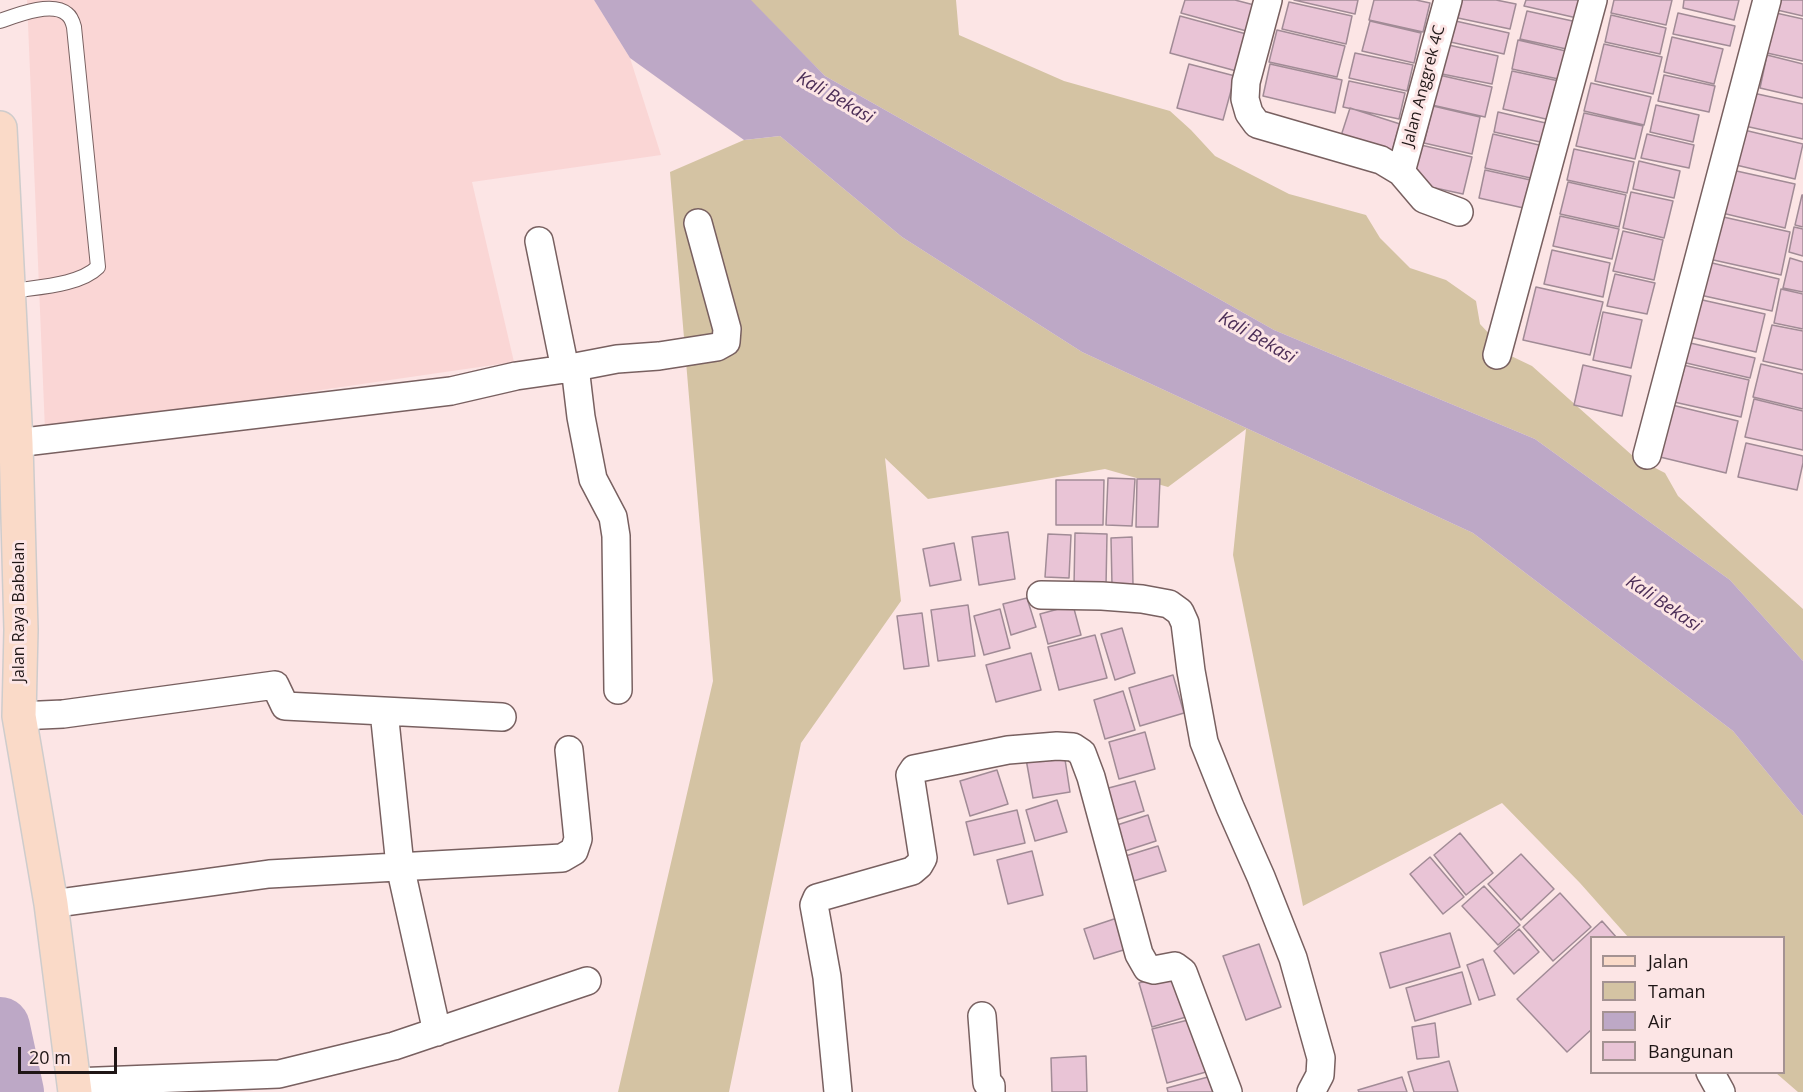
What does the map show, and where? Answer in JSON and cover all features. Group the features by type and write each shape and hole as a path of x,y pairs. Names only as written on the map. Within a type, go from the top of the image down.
{"main road":[{"name":"Jalan Raya Babelan","path":"0,128 16,443 21,630 19,716 51,904 74,1087"}],"street":[{"path":"1268,0 1246,82 1245,99 1249,113 1257,124 1381,160 1401,172 1424,199 1459,213"},
{"name":"Jalan Anggrek 4C","path":"1401,172 1448,0"},
{"path":"1497,355 1593,0"},
{"path":"1647,455 1767,0"},
{"path":"16,443 451,391 516,376 616,359 659,356 717,347 726,342 727,329 698,223"},
{"path":"539,241 570,368 593,479 613,517 616,536 618,690"},
{"path":"1041,595 1143,599 1169,604 1180,612 1185,623 1204,742 1293,958 1321,1058 1320,1075 1311,1092"},
{"path":"19,716 63,714 274,685 285,706 502,717"},
{"path":"384,711 399,867 437,1032"},
{"path":"838,1092 827,977 814,905 817,898 912,871 919,865 923,858 910,775 914,769 1008,750 1058,746 1073,747 1082,753 1091,777 1139,954 1147,968 1154,970 1175,966 1183,972 1228,1092"},
{"path":"51,904 269,874 562,858 574,851 578,839 569,750"},
{"path":"74,1087 279,1074 394,1046 587,981"},
{"path":"982,1016 984,1059 987,1083 991,1086 991,1092"},
{"path":"1711,1074 1720,1092"}],"lane":[{"path":"0,21 33,10 57,9 69,14 74,27 98,267 86,277 72,281 8,292"}],"shaded area":[{"path":"27,0 594,0 630,58 661,155 472,182 514,362 45,430"}],"green space":[{"path":"750,0 956,0 959,35 1064,81 1170,111 1215,156 1289,194 1366,215 1380,238 1410,268 1446,280 1476,301 1480,324 1509,355 1532,366 1634,457 1665,473 1678,496 1803,609 1803,661 1730,580 1535,439 1274,330 825,76"},
{"path":"780,136 902,237 1082,352 1473,533 1733,731 1803,816 1803,1092 1798,1092 1777,1074 1785,1074 1785,936 1627,936 1580,883 1502,803 1303,906 1233,555 1246,429 1168,487 1105,469 928,499 885,458 901,601 801,743 729,1092 618,1092 713,681 670,172 744,140"}],"water":[{"name":"Kali Bekasi","path":"594,0 751,0 825,76 1274,330 1535,439 1730,580 1803,661 1803,816 1733,731 1473,533 1082,352 902,237 780,136 744,140 630,58"}],"building":[{"path":"1185,0 1235,0 1258,6 1250,32 1181,13"},
{"path":"1294,0 1358,0 1355,14"},
{"path":"1374,0 1416,0 1430,3 1423,32 1369,20"},
{"path":"1462,0 1496,0 1516,4 1510,29 1458,18"},
{"path":"1526,0 1581,0 1577,18 1524,6"},
{"path":"1614,0 1672,0 1666,25 1611,13"},
{"path":"1684,0 1739,0 1734,20 1683,8"},
{"path":"1780,0 1803,0 1803,16 1777,10"},
{"path":"1289,2 1352,16 1346,44 1282,29"},
{"path":"1527,11 1577,22 1571,50 1520,39"},
{"path":"1678,13 1735,26 1730,46 1673,34"},
{"path":"1776,13 1803,19 1803,61 1767,53"},
{"path":"1611,15 1666,28 1660,54 1605,42"},
{"path":"1180,16 1250,35 1240,72 1170,53"},
{"path":"1451,20 1509,33 1504,54 1446,41"},
{"path":"1370,21 1421,33 1414,63 1362,51"},
{"path":"1277,30 1345,46 1337,77 1269,62"},
{"path":"1672,37 1723,49 1714,84 1664,72"},
{"path":"1518,40 1570,52 1563,80 1512,69"},
{"path":"1444,44 1498,56 1492,84 1437,73"},
{"path":"1604,44 1662,57 1653,94 1595,81"},
{"path":"1355,53 1413,65 1407,91 1349,78"},
{"path":"1767,55 1803,64 1803,98 1760,88"},
{"path":"1189,64 1235,76 1223,120 1177,108"},
{"path":"1270,64 1342,80 1335,113 1263,96"},
{"path":"1512,71 1559,81 1550,120 1503,109"},
{"path":"1439,75 1492,87 1485,117 1432,105"},
{"path":"1664,75 1715,86 1709,112 1658,101"},
{"path":"1349,81 1405,93 1399,119 1343,107"},
{"path":"1591,83 1651,97 1644,125 1584,111"},
{"path":"1753,93 1803,104 1803,139 1745,126"},
{"path":"1656,105 1699,115 1693,142 1650,132"},
{"path":"1433,106 1480,117 1472,154 1424,143"},
{"path":"1350,108 1400,124 1391,155 1340,139"},
{"path":"1498,112 1550,124 1545,143 1494,132"},
{"path":"1584,113 1643,126 1635,159 1576,146"},
{"path":"1744,130 1803,144 1795,179 1736,165"},
{"path":"1493,134 1543,146 1535,179 1485,168"},
{"path":"1647,134 1694,145 1689,168 1641,158"},
{"path":"1421,145 1472,157 1463,194 1412,183"},
{"path":"1574,149 1634,162 1627,193 1567,180"},
{"path":"1639,161 1680,171 1674,198 1633,189"},
{"path":"1485,170 1535,181 1528,209 1479,198"},
{"path":"1732,170 1795,184 1785,228 1722,213"},
{"path":"1568,182 1626,195 1619,227 1560,214"},
{"path":"1631,192 1673,201 1664,238 1623,228"},
{"path":"1803,195 1803,227 1795,225"},
{"path":"1560,216 1619,229 1612,259 1553,246"},
{"path":"1719,216 1790,232 1781,275 1709,259"},
{"path":"1794,227 1803,229 1803,256 1789,252"},
{"path":"1623,231 1663,240 1654,280 1613,271"},
{"path":"1552,250 1610,263 1603,297 1544,284"},
{"path":"1790,258 1803,262 1803,292 1783,288"},
{"path":"1708,262 1779,279 1772,311 1700,295"},
{"path":"1615,274 1655,283 1647,314 1607,306"},
{"path":"1536,287 1603,302 1590,355 1523,340"},
{"path":"1781,289 1803,294 1803,329 1774,323"},
{"path":"1698,299 1765,314 1756,352 1690,337"},
{"path":"1603,312 1642,320 1631,368 1593,360"},
{"path":"1772,325 1803,331 1803,370 1763,361"},
{"path":"1686,342 1755,358 1750,378 1682,362"},
{"path":"1761,364 1803,374 1803,409 1753,397"},
{"path":"1583,365 1631,376 1622,416 1574,405"},
{"path":"1683,365 1749,380 1741,417 1674,402"},
{"path":"1754,399 1803,411 1803,450 1745,437"},
{"path":"1672,405 1738,421 1726,473 1660,457"},
{"path":"1746,443 1803,456 1797,490 1738,477"},
{"path":"1108,478 1135,479 1132,526 1106,525"},
{"path":"1137,479 1160,479 1158,527 1136,527"},
{"path":"1056,480 1104,480 1103,525 1056,525"},
{"path":"1008,532 1015,579 979,585 972,537"},
{"path":"1075,533 1107,534 1106,586 1074,586"},
{"path":"1048,534 1071,535 1069,578 1045,577"},
{"path":"1132,537 1133,585 1112,586 1111,538"},
{"path":"954,543 961,580 930,586 923,549"},
{"path":"1027,598 1036,627 1011,635 1003,604"},
{"path":"968,605 975,656 938,661 931,610"},
{"path":"1073,605 1081,635 1048,644 1040,614"},
{"path":"1000,609 1010,648 984,655 974,616"},
{"path":"922,613 929,666 904,669 897,616"},
{"path":"1122,628 1135,673 1115,680 1101,634"},
{"path":"1095,635 1107,678 1059,690 1048,647"},
{"path":"1031,653 1041,690 996,702 986,665"},
{"path":"1173,675 1184,713 1140,726 1129,688"},
{"path":"1123,691 1135,730 1105,739 1094,700"},
{"path":"1145,732 1155,769 1119,779 1109,742"},
{"path":"1064,753 1070,792 1033,798 1026,759"},
{"path":"997,770 1008,804 970,816 960,781"},
{"path":"1135,781 1144,811 1109,822 1101,790"},
{"path":"1057,800 1067,832 1035,841 1026,810"},
{"path":"1017,810 1025,843 974,855 966,822"},
{"path":"1148,815 1156,841 1119,853 1111,827"},
{"path":"1460,833 1493,873 1466,895 1434,855"},
{"path":"1158,846 1166,871 1124,884 1116,859"},
{"path":"1032,851 1043,895 1008,904 997,860"},
{"path":"1521,854 1554,889 1521,920 1488,884"},
{"path":"1430,857 1464,897 1443,914 1410,874"},
{"path":"1484,886 1520,925 1498,945 1462,906"},
{"path":"1560,893 1591,927 1553,961 1523,927"},
{"path":"1120,917 1130,948 1094,959 1084,929"},
{"path":"1602,921 1615,936 1590,936 1590,1031 1567,1052 1517,999"},
{"path":"1519,929 1539,952 1514,974 1494,951"},
{"path":"1450,933 1460,967 1390,988 1380,953"},
{"path":"1259,944 1281,1007 1246,1020 1223,956"},
{"path":"1483,959 1495,995 1479,1000 1467,965"},
{"path":"1462,972 1471,1004 1415,1021 1406,988"},
{"path":"1172,973 1186,1017 1152,1027 1139,983"},
{"path":"1192,1019 1206,1072 1167,1083 1152,1029"},
{"path":"1435,1023 1439,1057 1417,1059 1412,1027"},
{"path":"1086,1056 1087,1092 1052,1092 1051,1058"},
{"path":"1449,1061 1458,1092 1414,1092 1408,1072"},
{"path":"1208,1077 1213,1092 1168,1092 1167,1088"},
{"path":"1402,1077 1407,1092 1359,1092 1358,1090"}],"waterway":[{"path":"0,1027 14,1092"}]}
